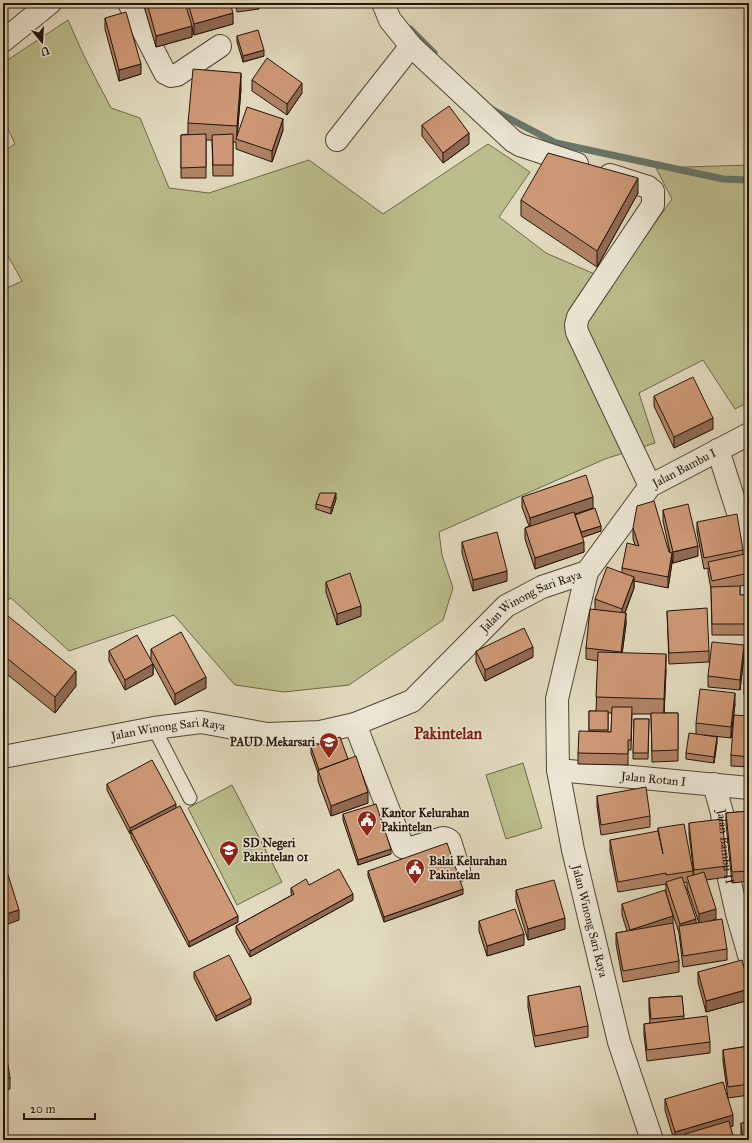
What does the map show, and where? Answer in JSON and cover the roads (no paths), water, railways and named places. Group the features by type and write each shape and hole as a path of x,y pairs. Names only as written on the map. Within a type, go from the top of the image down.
{"street":[{"path":"3,41 50,3"},
{"path":"130,3 165,73 171,76 177,75 220,46"},
{"path":"383,3 390,20 411,46 513,141 520,145 648,187 652,191 653,205 578,317 576,325 577,332 650,486"},
{"path":"337,140 411,46"},
{"name":"Jalan Bambu I","path":"587,572 650,486 749,434"},
{"path":"718,450 749,547"},
{"name":"Jalan Winong Sari Raya","path":"3,757 154,728 201,722 267,734 320,732 355,724 412,701 506,606 542,587 587,572"},
{"name":"Jalan Winong Sari Raya","path":"587,572 556,699 558,770 573,850 619,1042 652,1140"},
{"path":"355,724 403,847 408,848 443,838 447,839 450,842 459,870"},
{"name":"Jalan Rotan I","path":"558,770 749,788"},
{"name":"Jalan Bambu II","path":"714,784 722,813 728,874 737,914 749,955"}],"lane":[{"path":"154,728 190,798"}],"waterway":[{"path":"410,29 434,53"},
{"path":"491,109 556,143 723,179 749,180"}],"place":[{"name":"PAUD Mekarsari","path":"329,759"},
{"name":"Kantor Kelurahan Pakintelan","path":"367,837"},
{"name":"SD Negeri Pakintelan 01","path":"229,867"},
{"name":"Balai Kelurahan Pakintelan","path":"415,885"}],"district":[{"name":"Pakintelan","path":"448,733"}]}
